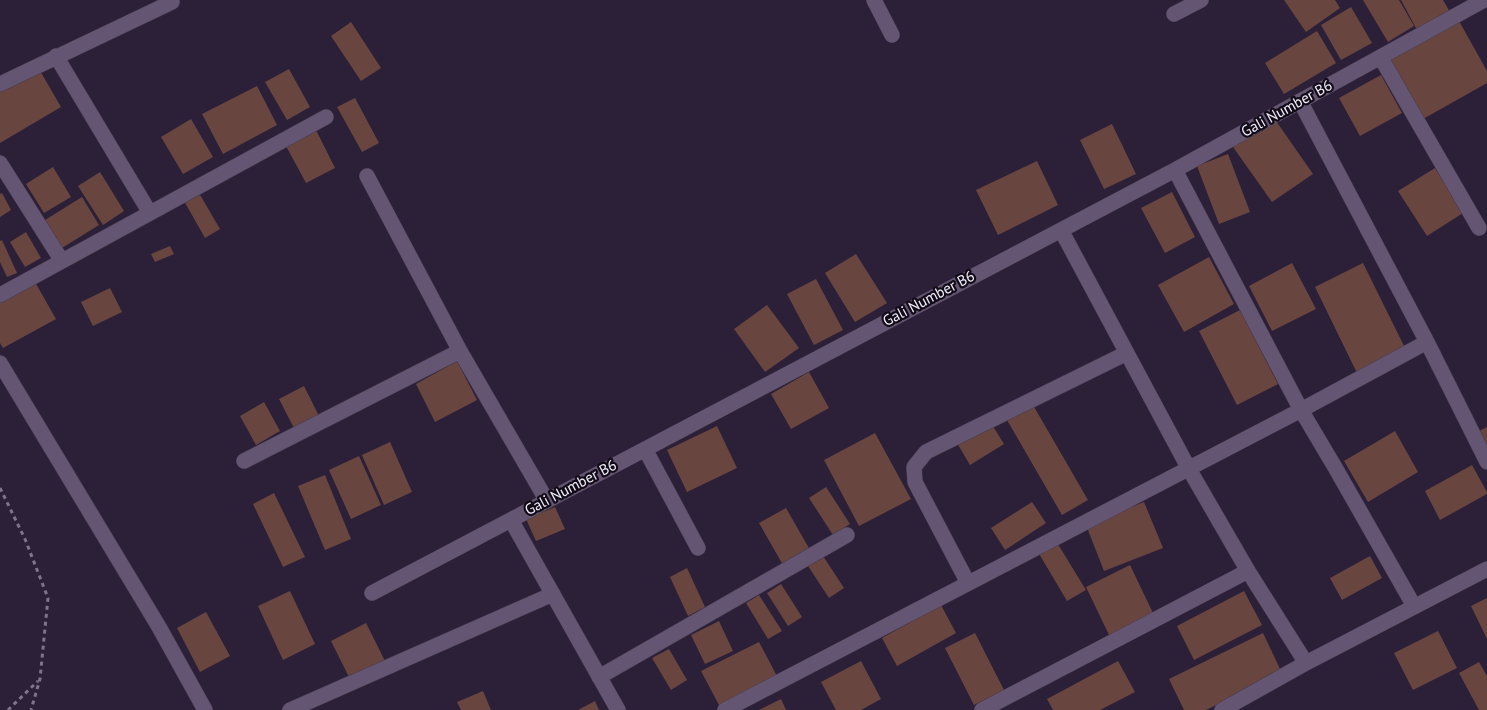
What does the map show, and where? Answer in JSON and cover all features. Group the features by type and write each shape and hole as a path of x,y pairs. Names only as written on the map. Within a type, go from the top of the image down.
{"street":[{"path":"874,0 892,35"},
{"path":"1174,14 1201,0"},
{"name":"Gali Number B6","path":"372,593 1175,170 1484,0"},
{"path":"0,84 172,2"},
{"path":"56,56 150,213"},
{"path":"1381,58 1479,228"},
{"path":"1300,101 1427,342 1487,462"},
{"path":"0,295 326,117"},
{"path":"0,163 62,261"},
{"path":"1175,170 1302,410 1414,606"},
{"path":"366,176 460,351 547,501"},
{"path":"1061,230 1188,469 1248,571 1306,662"},
{"path":"725,710 1302,410 1427,342"},
{"path":"244,461 460,351"},
{"path":"968,583 915,482 914,467 926,452 1127,353"},
{"path":"0,363 159,627 205,710"},
{"path":"645,449 698,548"},
{"path":"511,520 618,710"},
{"path":"599,677 847,536"},
{"path":"1222,710 1306,662 1487,569"},
{"path":"982,710 1248,571"},
{"path":"290,710 552,594"}],"path":[{"path":"0,488 25,539 48,598 40,679 31,710"},
{"path":"8,710 40,679"}],"building":[{"path":"1284,0 1335,0 1340,8 1306,32"},
{"path":"1363,0 1399,0 1414,26 1388,42"},
{"path":"1401,0 1443,0 1450,12 1417,30"},
{"path":"1351,7 1372,43 1341,60 1321,25"},
{"path":"1459,21 1487,71 1487,83 1423,119 1390,60"},
{"path":"351,22 381,68 361,81 331,36"},
{"path":"1317,31 1336,63 1284,94 1265,63"},
{"path":"39,69 61,107 0,143 0,92"},
{"path":"289,69 310,107 287,120 265,82"},
{"path":"1381,75 1402,113 1360,136 1339,98"},
{"path":"257,86 277,125 223,154 202,114"},
{"path":"355,98 379,143 362,152 337,107"},
{"path":"1274,118 1313,174 1272,202 1233,147"},
{"path":"191,119 213,157 183,174 161,137"},
{"path":"1112,124 1136,174 1104,189 1080,140"},
{"path":"316,130 335,168 306,183 286,146"},
{"path":"1228,154 1250,212 1219,224 1197,166"},
{"path":"1037,161 1058,205 998,235 976,190"},
{"path":"53,167 71,197 44,213 26,184"},
{"path":"1435,168 1463,213 1427,236 1398,191"},
{"path":"100,172 124,211 103,225 78,186"},
{"path":"1172,192 1195,237 1165,253 1141,208"},
{"path":"2,193 11,210 0,217 0,194"},
{"path":"199,193 220,229 205,238 184,201"},
{"path":"82,197 99,225 62,248 45,220"},
{"path":"26,232 41,258 25,267 10,242"},
{"path":"2,240 17,273 7,277 0,262 0,241"},
{"path":"170,246 174,254 155,262 151,254"},
{"path":"856,254 887,303 855,322 825,273"},
{"path":"1209,257 1234,304 1184,332 1158,285"},
{"path":"1292,263 1316,309 1272,331 1249,286"},
{"path":"1363,263 1405,348 1357,373 1315,287"},
{"path":"816,279 843,330 814,345 787,294"},
{"path":"35,282 56,319 3,348 0,343 0,302"},
{"path":"110,288 122,312 93,326 81,302"},
{"path":"767,305 799,348 765,372 734,329"},
{"path":"1240,310 1278,384 1237,405 1199,331"},
{"path":"457,361 477,400 435,422 416,384"},
{"path":"809,372 829,408 791,429 771,394"},
{"path":"304,386 320,418 295,430 279,399"},
{"path":"264,402 280,431 256,445 240,416"},
{"path":"1033,405 1088,500 1062,515 1007,420"},
{"path":"991,423 1004,444 970,465 957,443"},
{"path":"717,426 737,468 687,492 667,450"},
{"path":"1487,427 1487,454 1477,432"},
{"path":"1395,431 1418,472 1368,502 1344,461"},
{"path":"875,433 911,499 859,526 824,460"},
{"path":"390,442 412,492 384,505 362,455"},
{"path":"359,456 381,505 351,519 329,470"},
{"path":"1472,465 1487,494 1440,520 1425,491"},
{"path":"325,475 351,539 325,550 298,486"},
{"path":"826,487 850,524 833,535 809,498"},
{"path":"274,493 305,557 283,567 253,504"},
{"path":"1032,502 1046,523 1005,550 991,528"},
{"path":"1144,502 1163,548 1104,571 1086,525"},
{"path":"555,507 565,529 536,541 526,519"},
{"path":"786,508 810,550 783,565 759,523"},
{"path":"1056,541 1086,590 1067,601 1038,552"},
{"path":"823,556 844,588 829,598 808,566"},
{"path":"1370,556 1382,578 1342,600 1330,578"},
{"path":"1130,565 1154,615 1110,637 1086,587"},
{"path":"687,568 705,607 688,616 670,577"},
{"path":"781,584 802,617 788,626 767,593"},
{"path":"290,591 315,644 283,660 258,606"},
{"path":"1244,591 1262,625 1194,660 1177,626"},
{"path":"759,595 782,631 768,639 746,603"},
{"path":"1487,598 1487,639 1471,606"},
{"path":"941,605 956,633 897,666 882,638"},
{"path":"206,612 230,656 200,672 177,628"},
{"path":"719,621 733,651 705,664 691,635"},
{"path":"366,623 385,661 350,679 331,641"},
{"path":"1438,631 1457,668 1413,690 1394,653"},
{"path":"975,633 1004,690 974,705 945,648"},
{"path":"1263,633 1282,673 1206,710 1184,710 1169,679"},
{"path":"759,642 778,678 720,707 701,671"},
{"path":"669,649 687,680 671,690 652,658"},
{"path":"861,661 881,699 861,710 836,710 821,682"},
{"path":"1118,661 1135,692 1100,710 1053,710 1047,699"},
{"path":"1479,662 1487,676 1487,710 1479,710 1459,673"},
{"path":"483,691 491,710 461,710 457,702"},
{"path":"781,699 786,710 759,710"},
{"path":"595,701 599,710 578,710"}]}
